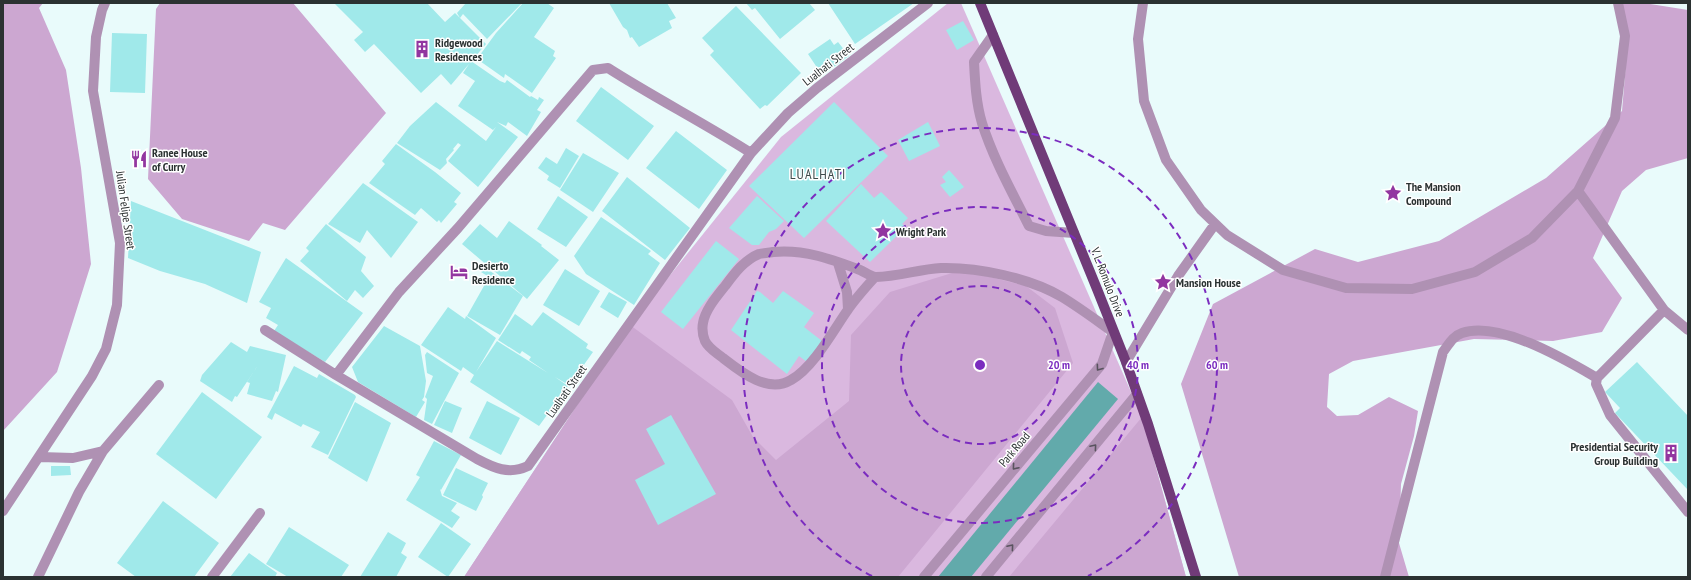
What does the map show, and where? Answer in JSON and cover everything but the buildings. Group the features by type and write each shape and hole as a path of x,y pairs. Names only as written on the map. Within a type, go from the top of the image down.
{"main road":[{"name":"V. L. Romulo Drive","path":"980,3 1126,362 1148,424 1196,577"}],"street":[{"name":"Julian Felipe Street","path":"3,511 92,376 106,349 117,305 120,243 93,91 96,37 105,3"},
{"name":"Lualhati Street","path":"265,330 336,375 490,466 508,471 522,469 528,466 751,153 788,113 817,88 928,3"},
{"path":"1143,3 1138,39 1144,101 1166,160 1202,210 1215,224 1227,235 1283,270 1346,288 1412,289 1475,272 1488,265 1532,238 1578,191 1615,118 1625,36 1618,3"},
{"path":"993,35 974,62 976,91 982,122 987,135 1003,174 1029,226 1046,231 1074,233"},
{"path":"336,375 399,292 458,228 593,70 608,68 660,100 714,129 751,153"},
{"path":"1578,191 1664,310 1688,330"},
{"path":"1126,362 1178,276 1215,224"},
{"path":"875,277 848,310 810,363 793,380 784,384 773,385 760,382 735,368 712,350 705,341 703,323 717,297 742,265 760,254 780,252 802,252 819,256 860,270 875,277 938,268 953,268 974,270 1007,277 1033,284 1061,296 1113,332"},
{"path":"838,263 847,292 848,310"},
{"path":"1664,310 1597,378 1596,384 1610,415 1688,512"},
{"path":"1385,577 1443,352 1453,338 1462,333 1474,330 1496,332 1551,352 1597,378"},
{"name":"Park Road","path":"924,577 1102,364 1113,332"},
{"path":"38,577 79,492 103,451 159,385"},
{"path":"986,577 1137,394"},
{"path":"40,457 73,458 103,451"},
{"path":"212,577 260,513"}],"shaded area":[{"path":"3,3 43,3 39,8 66,70 81,168 91,264 57,372 3,431"},
{"path":"160,3 293,3 386,113 285,230 263,223 249,241 182,219 148,179 156,9"},
{"name":"Wright Park","path":"948,3 961,3 1142,417 1186,577 464,577 630,325 781,137"},
{"path":"1615,3 1644,3 1688,10 1688,158 1646,170 1622,191 1593,258 1622,298 1602,332 1553,341 1474,339 1353,361 1329,374 1327,407 1337,416 1358,415 1389,397 1418,411 1414,436 1401,484 1399,543 1409,577 1239,577 1181,384 1213,304 1315,249 1358,262 1439,241 1546,178 1622,111 1626,63"},
{"path":"962,270 1026,286 1055,308 1073,363 898,577 464,577 630,325 732,400 753,437 776,460 849,401 851,335 890,292"},
{"path":"1142,417 1186,577 1009,577"}],"water":[{"path":"1098,382 1118,399 971,577 938,577"}],"place":[{"name":"Ridgewood Residences","path":"422,49"},
{"name":"Ranee House of Curry","path":"139,159"},
{"name":"The Mansion Compound","path":"1393,193"},
{"name":"Wright Park","path":"883,231"},
{"name":"Desierto Residence","path":"459,272"},
{"name":"Mansion House","path":"1163,282"},
{"name":"Presidential Security Group Building","path":"1671,453"}],"district":[{"name":"LUALHATI","path":"818,174"}]}
